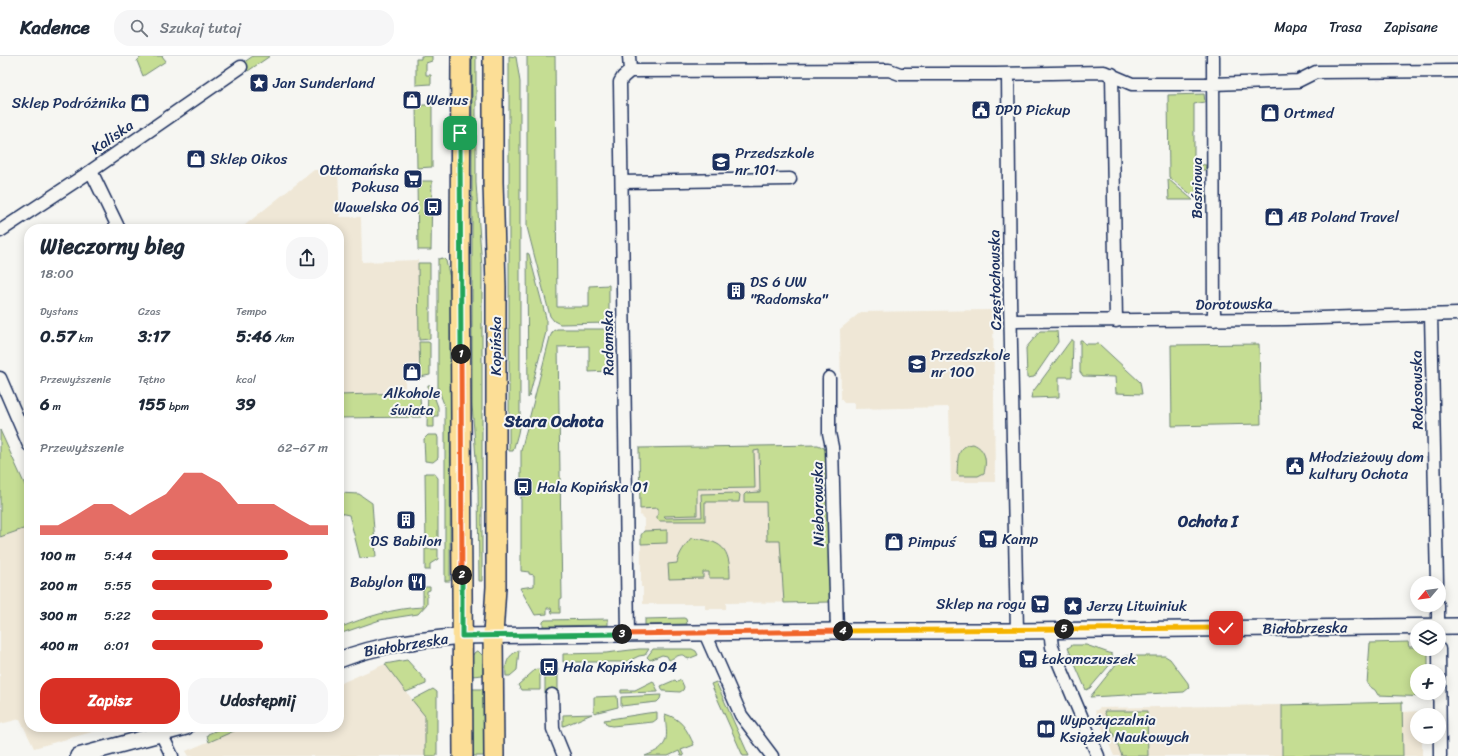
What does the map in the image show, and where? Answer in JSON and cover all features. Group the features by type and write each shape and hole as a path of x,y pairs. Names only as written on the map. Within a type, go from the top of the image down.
{"main road":[{"path":"461,56 460,254 463,756"},
{"name":"Kopińska","path":"493,56 493,182 496,287 496,587 493,635 494,756"}],"street":[{"path":"629,56 630,71 889,70 900,74 1104,72 1112,74 1132,84 1213,84 1298,81 1316,72 1458,71"},
{"name":"Baśniowa","path":"1213,56 1214,320"},
{"name":"Kaliska","path":"0,231 91,171 241,67"},
{"name":"Radomska","path":"628,634 620,82 630,71"},
{"name":"Częstochowska","path":"1008,74 1017,631"},
{"path":"1112,74 1116,321"},
{"path":"91,171 117,224"},
{"path":"622,182 790,180"},
{"name":"Dorotowska","path":"1011,322 1214,320 1458,314"},
{"name":"Rokosowska","path":"1431,315 1437,576"},
{"path":"0,378 24,433"},
{"name":"Nieborowska","path":"829,378 829,433 832,447 836,630"},
{"name":"Białobrzeska","path":"1446,627 1458,626"},
{"name":"Białobrzeska","path":"344,658 358,652 408,641 493,635 836,630 1017,631 1410,627"},
{"path":"1050,630 1052,647 1098,756"},
{"path":"705,633 741,715 772,756"},
{"path":"1439,656 1440,756"},
{"path":"552,696 553,729 564,756"},
{"path":"78,756 157,732"},
{"path":"160,732 172,756"}],"shaded area":[{"path":"314,170 338,170 340,217 361,217 362,262 418,260 419,364 405,365 405,393 344,395 344,224 246,224"},
{"name":"Przedszkole nr 100","path":"993,311 995,482 951,482 949,407 854,409 854,403 844,403 841,399 840,329 861,312"},
{"path":"0,430 24,483 24,727 20,719 0,724"},
{"path":"818,445 824,448 830,602 726,603 726,609 705,609 705,604 643,604 643,587 641,587 641,535 644,530 644,519 640,515 639,448"},
{"path":"385,664 425,716 425,756 189,756 186,751 231,732 344,732 344,682"},
{"path":"1282,705 1282,756 1114,756 1095,711 1100,708"},
{"path":"1402,712 1410,712 1410,744 1422,744 1422,756 1403,756"},
{"path":"26,732 92,732 34,748"}],"green space":[{"path":"142,56 162,56 166,61 143,76 137,61"},
{"path":"253,56 270,56 248,71 243,63"},
{"path":"421,56 432,56 432,61 426,63 426,75 431,75 431,84 416,85 416,59 421,59"},
{"path":"472,56 476,56 476,183 482,268 482,581 479,581 478,486 472,404"},
{"path":"509,56 516,57 520,82 520,422 513,451 509,451"},
{"path":"527,56 555,56 557,307 589,307 589,286 609,285 609,323 560,324 554,321 550,316 527,227"},
{"path":"1204,94 1205,102 1194,104 1194,164 1206,165 1205,170 1195,170 1196,192 1206,193 1206,201 1198,200 1169,177 1168,95"},
{"path":"416,105 432,105 432,167 417,168"},
{"path":"1168,179 1193,200 1169,200"},
{"path":"417,181 432,181 431,250 418,250"},
{"path":"527,253 529,254 546,318 546,332 528,398"},
{"path":"443,258 446,261 450,278 451,297 450,581 445,581 445,407 438,388 438,259"},
{"path":"418,263 430,263 430,339 419,340"},
{"path":"557,329 609,329 608,371 589,372 589,346 558,347 562,598 560,599 560,613 552,613 551,608 547,608 547,614 535,615 520,588 534,586 534,575 529,574 529,572 521,571 521,496 525,496 525,480 521,480 521,451 550,337 553,331"},
{"path":"1040,331 1057,331 1058,342 1034,377 1027,378 1026,348"},
{"path":"1071,340 1073,340 1072,377 1059,377 1059,397 1031,398 1032,393"},
{"path":"1080,340 1082,340 1085,344 1099,344 1140,382 1142,394 1116,393 1115,377 1083,376 1080,372"},
{"path":"419,342 430,343 430,375 420,377"},
{"path":"1259,344 1261,424 1172,426 1171,345"},
{"path":"428,385 430,385 438,407 438,416 434,416 434,427 427,427"},
{"path":"405,393 405,396 420,395 421,417 344,418 344,395"},
{"path":"0,430 24,483 24,529 0,537"},
{"path":"428,435 437,435 438,438 438,458 433,462 425,461 424,439"},
{"path":"973,444 983,452 985,460 984,473 978,476 959,476 957,474 959,454 967,445"},
{"path":"818,445 824,448 827,453 830,602 784,603 780,541 767,541 766,502 744,502 744,495 746,493 760,492 759,450 754,451 755,488 697,489 697,515 664,516 666,518 702,517 701,494 738,493 740,495 739,502 705,502 705,521 659,521 657,519 658,508 640,509 639,448"},
{"path":"425,473 434,473 438,478 438,545 426,545"},
{"path":"344,493 359,494 372,503 376,557 360,558 349,515 344,514"},
{"path":"667,530 667,543 641,544 641,535 644,531"},
{"path":"691,538 710,541 722,548 728,559 730,578 709,578 709,572 703,572 703,578 669,579 668,564 677,563 684,547"},
{"path":"425,549 438,549 438,559 430,564 430,570 425,570"},
{"path":"423,587 430,587 430,590 427,591 427,604 418,614 380,620 344,632 344,626 359,620 391,611 423,607"},
{"path":"608,619 608,625 543,626 543,622 545,620"},
{"path":"645,619 686,619 687,624 645,625"},
{"path":"1408,642 1410,647 1410,656 1428,656 1428,664 1410,664 1410,696 1378,695 1375,690 1367,684 1370,643"},
{"path":"1072,645 1086,645 1112,654 1113,661 1090,688 1086,690 1068,648"},
{"path":"649,649 645,655 639,656 624,663 563,662 563,654 606,653"},
{"path":"653,649 692,649 696,651 698,655 688,659 684,655 679,655 669,660 667,656 662,655 650,660 647,657"},
{"path":"519,650 517,670 510,676 506,676 506,667 509,657"},
{"path":"478,651 483,656 483,675 472,676 472,656"},
{"path":"1125,656 1165,656 1170,659 1188,683 1189,688 1184,692 1090,697 1121,658"},
{"path":"407,660 426,681 426,684 406,692 385,664"},
{"path":"536,669 540,670 540,690 521,690 518,685"},
{"path":"545,669 558,669 558,694 545,694"},
{"path":"675,680 677,682 681,680 684,687 683,690 680,692 663,691 661,686"},
{"path":"653,681 658,692 621,693 621,690 635,690"},
{"path":"716,682 749,756 743,756 711,684"},
{"path":"433,689 437,692 437,756 425,756 425,716 412,700"},
{"path":"472,689 483,689 484,756 473,756"},
{"path":"661,695 657,702 621,706 621,697"},
{"path":"617,696 618,707 594,713 594,697"},
{"path":"1402,702 1403,756 1282,756 1282,705"},
{"path":"1104,711 1147,711 1148,756 1122,756"},
{"path":"657,712 657,719 653,722 612,726 607,725 604,720 648,713"},
{"path":"592,714 566,725 563,726 563,715"},
{"path":"665,714 680,722 694,745 681,750 684,756 681,756 679,751 668,756 645,756 659,749 666,741"},
{"path":"213,732 232,732 209,742 207,736"}],"place":[{"name":"Jan Sunderland","path":"259,83"},
{"name":"Wenus","path":"412,100"},
{"name":"Sklep Podróżnika","path":"140,103"},
{"name":"DPD Pickup","path":"981,110"},
{"name":"Ortmed","path":"1270,113"},
{"name":"Sklep Oikos","path":"196,159"},
{"name":"Przedszkole nr 101","path":"721,162"},
{"name":"Ottomańska Pokusa","path":"413,179"},
{"name":"Wawelska 06","path":"433,207"},
{"name":"AB Poland Travel","path":"1274,217"},
{"name":"DS 6 UW \"Radomska\"","path":"736,291"},
{"name":"Przedszkole nr 100","path":"917,364"},
{"name":"Alkohole świata","path":"412,372"},
{"name":"Młodzieżowy dom kultury Ochota","path":"1295,466"},
{"name":"Hala Kopińska 01","path":"523,487"},
{"name":"DS Babilon","path":"406,520"},
{"name":"Kamp","path":"988,539"},
{"name":"Pimpuś","path":"894,542"},
{"name":"Babylon","path":"417,582"},
{"name":"Sklep na rogu","path":"1040,604"},
{"name":"Jerzy Litwiniuk","path":"1073,606"},
{"name":"Łakomczuszek","path":"1028,659"},
{"name":"Hala Kopińska 04","path":"549,667"},
{"name":"Wypożyczalnia Książek Naukowych","path":"1046,729"}],"district":[{"name":"Stara Ochota","path":"554,421"},
{"name":"Ochota I","path":"1208,521"}],"route":[{"path":"460,133 462,636 836,630 1017,631 1226,628"}]}
